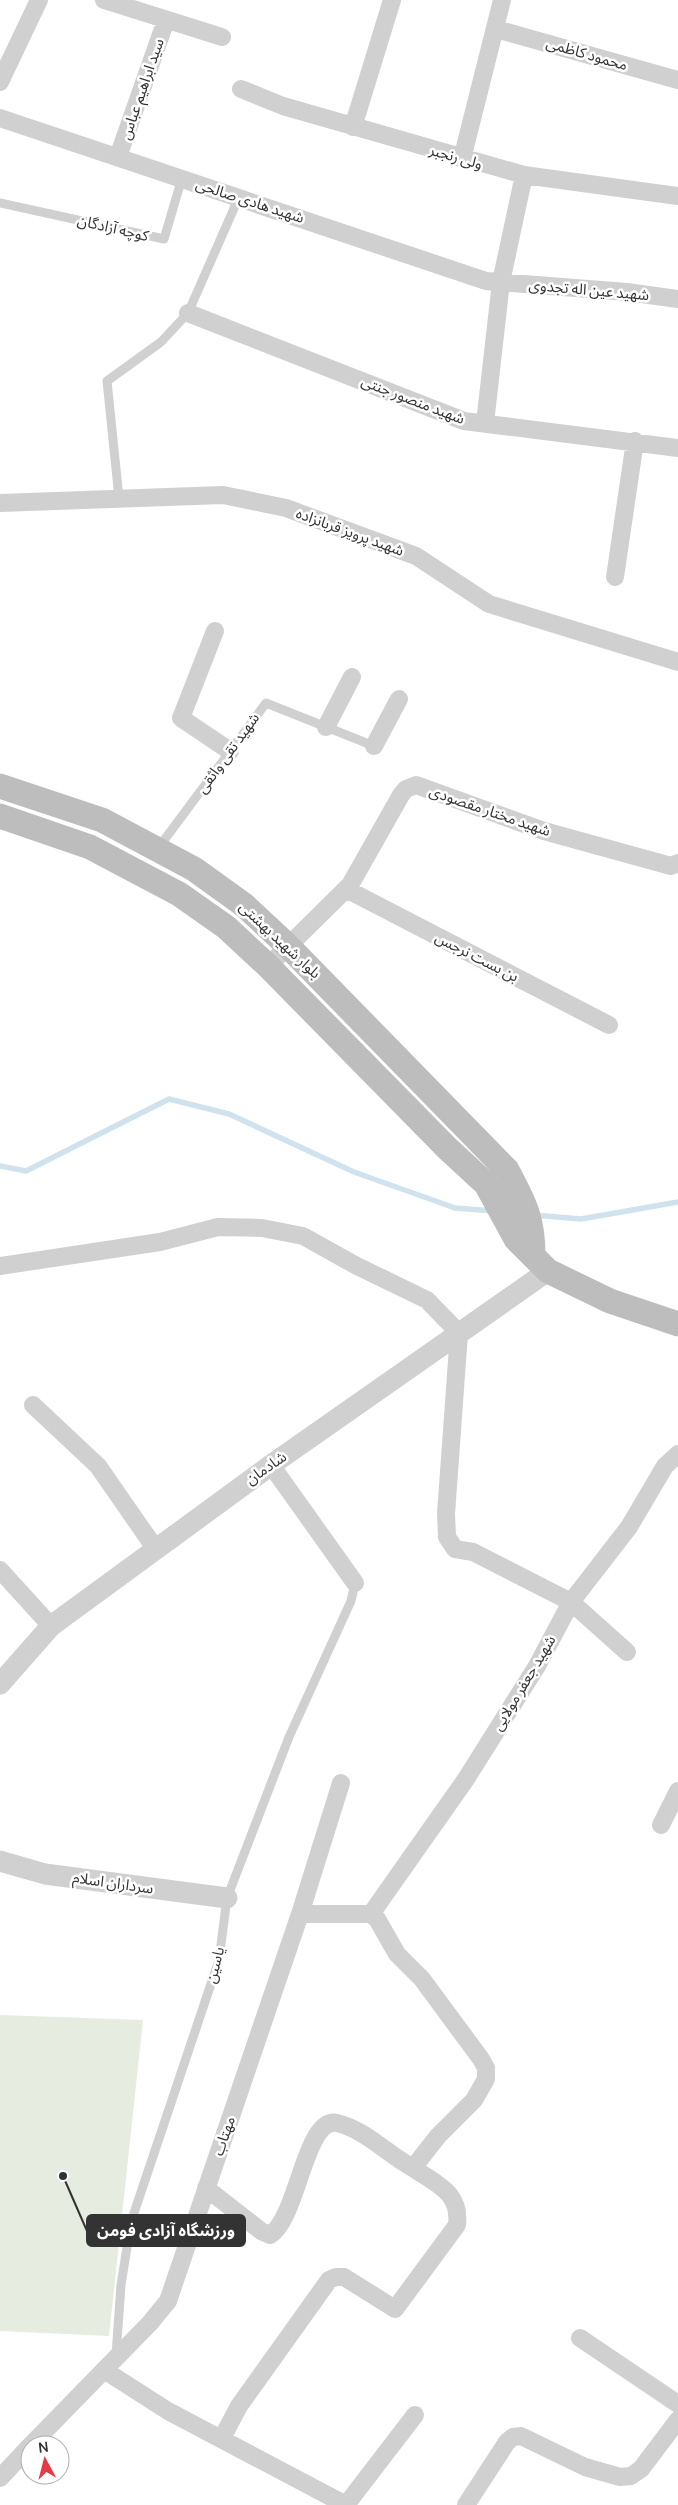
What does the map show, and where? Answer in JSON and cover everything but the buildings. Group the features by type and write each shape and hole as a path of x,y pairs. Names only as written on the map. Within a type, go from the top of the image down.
{"main road":[{"name":"بلوار شهید بهشتی","path":"0,786 102,820 194,869 244,904 288,946 507,1170 522,1200 533,1249"},
{"name":"بلوار شهید بهشتی","path":"0,816 90,847 179,894 226,927 268,966 447,1148 486,1184 533,1249"},
{"path":"533,1249 610,1301 678,1324"}],"street":[{"path":"2,74 39,0"},
{"path":"104,0 222,37"},
{"path":"354,127 392,0"},
{"path":"462,159 502,0"},
{"name":"سید ابراهیم عباس","path":"118,157 166,20"},
{"name":"محمود کاظمی","path":"496,29 678,80"},
{"name":"ولی رنجبر","path":"241,89 283,106 524,176 678,196"},
{"name":"شهید هادی صالحی","path":"0,118 486,281 501,282"},
{"path":"484,423 501,282 524,176"},
{"name":"شهید عین اله تجدوی","path":"501,282 627,292 678,299"},
{"name":"شهید منصور جنتی","path":"188,313 464,421 635,441 678,448"},
{"path":"615,577 635,441"},
{"name":"شهید پرویز قربانزاده","path":"0,503 223,495 286,508 416,556 489,604 678,662"},
{"path":"215,631 181,718 230,751"},
{"path":"326,727 352,677"},
{"path":"374,746 399,699"},
{"name":"شهید مختار مقصودی","path":"268,966 346,890 401,795 406,789 416,785 544,831 671,866 678,863"},
{"name":"بن بست نرجس","path":"346,890 609,1025"},
{"path":"0,1266 160,1242 218,1227 262,1228 303,1236 427,1300 459,1333 446,1514 447,1537 455,1549 473,1552 571,1602 627,1652"},
{"name":"شادمان","path":"0,1684 51,1626 154,1548 459,1333 533,1249"},
{"path":"33,1405 98,1466 154,1548"},
{"name":"شهید جعفر مولایی","path":"371,1914 466,1779 537,1666 571,1602 629,1527 665,1466 678,1454"},
{"path":"271,1465 355,1583"},
{"path":"0,1570 51,1626"},
{"name":"مهتاب","path":"41,2435 150,2323 168,2301 300,1914 341,1783"},
{"path":"661,1825 678,1791"},
{"name":"سرداران اسلام","path":"0,1862 45,1874 227,1898"},
{"path":"300,1914 371,1914 377,1919 397,1954 422,1979 486,2068 486,2078 474,2100 438,2136 413,2168"},
{"path":"206,2188 261,2231 270,2235 278,2230 291,2205 303,2166 319,2129 325,2124 336,2123 371,2139 452,2196 458,2214 457,2225 395,2309 344,2277 336,2277 329,2280 239,2406 222,2438"},
{"path":"580,2338 678,2404"},
{"path":"110,2364 168,2411 346,2505 415,2415"},
{"path":"466,2505 513,2437 522,2436 585,2467 620,2477 631,2476 641,2469 678,2420"},
{"name":"مهتاب","path":"0,2478 20,2457"}],"lane":[{"name":"کوچه آزادگان","path":"0,203 164,239 182,178"},
{"path":"118,498 107,381 161,342 188,313 239,197"},
{"name":"شهید تقی واثقی","path":"157,850 266,703 374,746"},
{"name":"یاسین","path":"110,2364 131,2222 219,1960 227,1898 290,1737 351,1600 355,1583"}],"shaded area":[{"path":"0,2015 143,2020 109,2336 0,2331"}],"waterway":[{"path":"0,1166 26,1171 169,1099 229,1114 354,1172 455,1208 494,1211"},
{"path":"533,1215 581,1219 678,1202"}],"place":[{"name":"ورزشگاه آزادی فومن","path":"63,2176"}]}
